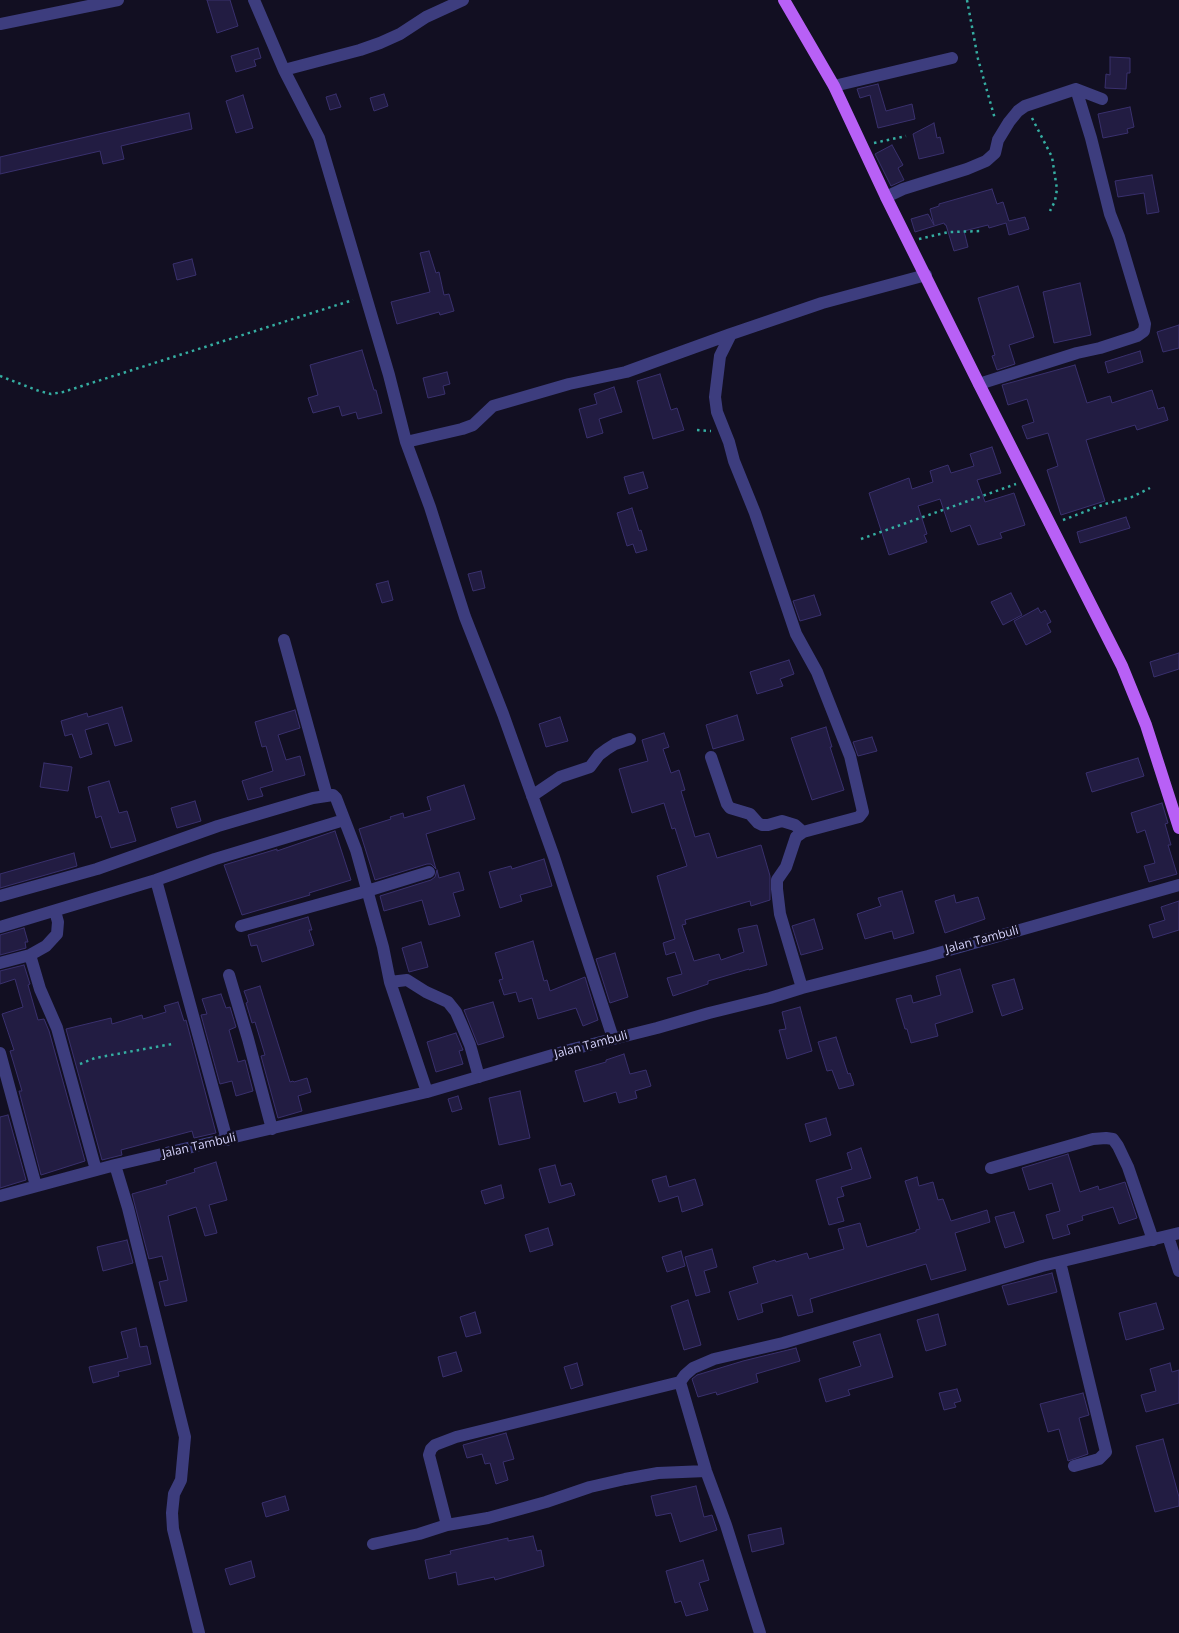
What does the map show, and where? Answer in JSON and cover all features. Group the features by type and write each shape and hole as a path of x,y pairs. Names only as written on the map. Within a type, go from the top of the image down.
{"main road":[{"path":"784,0 834,86 886,197 1122,666 1146,725 1179,828"}],"street":[{"path":"0,24 118,0"},
{"path":"254,0 284,70 319,138 367,296 406,442 430,507 465,617 503,714 554,857 613,1038"},
{"path":"284,70 380,43 400,34 426,17 463,0"},
{"path":"834,86 952,58"},
{"path":"886,197 902,189 967,169 986,161 995,153 998,140 1013,117 1025,106 1076,89 1102,99"},
{"path":"979,384 1077,353 1100,348 1137,336 1144,331 1145,324 1119,237 1110,214 1091,138 1076,89"},
{"path":"406,442 473,425 493,406 569,384 626,372 822,303 926,275"},
{"path":"731,334 720,356 715,397 717,412 755,513 796,634 817,672 850,756 863,812 859,817 803,832 796,837 792,844 786,867 777,880 776,889 782,924 802,988"},
{"path":"284,640 327,796"},
{"path":"532,796 560,777 590,767 599,755 615,744 630,739"},
{"path":"711,757 730,808 750,814 762,824 768,825 782,821 795,825 803,832"},
{"path":"0,896 97,869 218,826 312,798 333,795 336,798 356,850 383,947 390,982 427,1092"},
{"path":"0,926 156,880 215,859 344,820"},
{"path":"240,926 429,872"},
{"path":"156,880 227,1140"},
{"name":"Jalan Tambuli","path":"0,1196 115,1165 427,1092 613,1038 928,956 1179,885"},
{"path":"0,963 30,955 46,946 57,934 58,922 55,910"},
{"path":"30,955 40,989 57,1028 96,1170"},
{"path":"229,975 272,1129"},
{"path":"390,982 407,980 426,992 448,1002 456,1012 470,1045 479,1077"},
{"path":"0,1053 36,1186"},
{"path":"991,1168 1093,1139 1112,1139 1122,1152 1153,1240"},
{"path":"115,1165 128,1208 185,1436 181,1480 174,1494 173,1529 199,1633"},
{"path":"447,1525 429,1455 435,1445 456,1437 680,1382 694,1368 714,1359 783,1343 925,1300 1123,1246 1173,1235 1179,1271"},
{"path":"1060,1262 1106,1452 1099,1459 1074,1466"},
{"path":"680,1382 706,1470 760,1633"},
{"path":"373,1544 419,1534 447,1525 488,1518 546,1502 590,1487 625,1479 658,1473 706,1470"}],"path":[{"path":"967,0 978,59 996,122 998,140"},
{"path":"1025,106 1036,123 1052,157 1058,189 1050,211"},
{"path":"863,146 906,136"},
{"path":"908,241 949,232 983,231"},
{"path":"0,376 50,394 63,392 367,296"},
{"path":"861,539 1027,480"},
{"path":"1050,526 1105,504 1132,497 1150,488"},
{"path":"67,1069 94,1058 172,1044"}],"building":[{"path":"207,0 230,0 238,26 217,33"},
{"path":"258,48 261,58 254,60 256,66 236,72 231,56"},
{"path":"1110,57 1130,58 1130,73 1127,73 1126,89 1105,88 1106,74 1110,75"},
{"path":"878,84 886,111 912,104 915,119 878,128 870,95 860,98 857,89"},
{"path":"336,94 341,107 330,110 326,97"},
{"path":"384,94 388,106 374,111 370,98"},
{"path":"243,95 253,128 236,133 226,101"},
{"path":"1130,107 1134,127 1127,129 1128,133 1103,138 1098,114"},
{"path":"189,113 192,129 121,146 124,159 103,164 100,151 0,174 0,157"},
{"path":"934,123 937,138 940,137 944,153 919,159 913,134"},
{"path":"892,145 903,165 898,168 904,180 891,186 875,154"},
{"path":"1152,175 1159,212 1147,214 1144,193 1118,197 1115,181"},
{"path":"992,189 997,204 1003,202 1009,221 1025,217 1029,229 1009,235 1006,223 989,228 988,225 964,231 968,247 954,251 944,223 915,232 911,219 928,214 934,225 930,209 939,206 939,204"},
{"path":"429,251 436,273 439,272 444,295 449,294 454,311 440,315 439,312 397,324 391,302 430,292 420,253"},
{"path":"192,259 196,275 177,280 173,264"},
{"path":"1080,283 1091,335 1054,343 1043,292"},
{"path":"1018,286 1034,337 1009,345 1015,364 997,370 992,356 995,355 978,298"},
{"path":"1179,325 1179,348 1163,352 1157,332"},
{"path":"362,350 382,413 358,419 356,412 342,416 339,406 313,413 308,398 318,395 310,365"},
{"path":"1140,351 1143,362 1108,373 1105,362"},
{"path":"1075,365 1087,403 1110,396 1112,403 1152,390 1158,409 1164,407 1168,420 1137,430 1135,425 1086,440 1105,501 1061,515 1047,470 1058,466 1048,433 1027,439 1022,426 1034,422 1027,399 1008,405 1002,385"},
{"path":"447,372 450,384 443,386 445,394 428,398 423,378"},
{"path":"660,374 671,410 677,408 684,430 653,439 637,381"},
{"path":"614,387 622,412 599,419 603,433 587,438 579,409 597,404 594,394"},
{"path":"992,447 1001,473 977,480 985,502 1014,493 1025,525 1000,533 1002,538 978,545 970,525 951,532 940,499 918,506 927,534 924,535 927,542 889,555 869,493 909,478 912,489 933,482 930,471 948,465 951,473 974,466 970,454"},
{"path":"643,472 648,488 629,494 624,477"},
{"path":"632,508 647,550 636,553 633,544 627,546 617,513"},
{"path":"1126,517 1130,528 1080,543 1077,532"},
{"path":"481,571 485,588 473,591 468,574"},
{"path":"388,581 393,600 382,603 376,584"},
{"path":"1011,593 1022,615 1003,625 991,602"},
{"path":"814,595 821,615 800,621 793,601"},
{"path":"1038,608 1041,613 1045,610 1051,622 1047,624 1051,632 1026,645 1014,621"},
{"path":"1179,653 1179,669 1154,677 1150,662"},
{"path":"789,660 794,674 780,679 783,686 757,694 750,672"},
{"path":"122,707 132,741 115,746 108,723 85,730 92,754 80,758 72,734 65,736 61,721 87,713 88,717"},
{"path":"295,710 300,728 278,735 286,760 300,756 305,775 260,788 263,796 248,800 242,781 273,771 266,746 262,747 255,722"},
{"path":"737,715 744,740 713,749 706,725"},
{"path":"560,717 568,741 546,747 539,724"},
{"path":"826,727 832,747 830,747 844,790 812,800 791,738"},
{"path":"664,733 669,747 663,749 671,773 679,770 685,790 681,791 695,837 709,833 717,858 761,845 770,876 770,900 751,906 750,901 685,920 686,924 682,925 694,961 719,954 721,960 744,952 738,929 757,925 767,965 708,981 708,984 673,996 667,978 682,974 675,952 666,955 663,943 675,939 657,876 687,866 675,828 672,829 664,803 632,813 619,769 648,761 642,740"},
{"path":"872,737 877,751 858,756 853,742"},
{"path":"1138,758 1144,776 1092,792 1086,773"},
{"path":"44,763 72,767 68,791 40,787"},
{"path":"109,781 119,813 127,811 136,841 111,848 101,816 96,818 88,787"},
{"path":"464,785 475,819 426,834 436,869 431,864 427,864 375,880 359,829 391,819 390,817 403,813 404,818 431,810 427,797"},
{"path":"195,801 201,821 177,828 171,808"},
{"path":"1162,803 1168,823 1165,824 1171,845 1168,845 1177,874 1149,882 1144,866 1155,863 1145,830 1137,833 1131,813"},
{"path":"335,831 351,880 309,893 310,895 242,915 224,865 277,849 277,851"},
{"path":"74,853 77,866 0,888 0,874"},
{"path":"544,859 552,886 520,895 522,901 500,908 489,872 511,866 512,869"},
{"path":"437,870 439,878 459,872 464,890 453,893 460,916 429,925 422,900 384,911 380,896 431,880 435,877"},
{"path":"902,891 914,933 894,939 892,931 865,939 857,914 881,906 878,898"},
{"path":"954,895 956,903 978,897 985,919 945,933 935,901"},
{"path":"1179,901 1179,930 1153,938 1149,925 1165,920 1161,907"},
{"path":"308,917 312,930 309,930 314,945 262,962 257,945 251,946 248,935"},
{"path":"814,919 823,949 801,955 792,926"},
{"path":"24,928 28,942 25,942 26,948 0,955 0,935"},
{"path":"533,941 544,981 547,980 550,991 585,977 598,1020 583,1026 576,1008 538,1019 532,998 519,1002 516,992 504,995 499,980 503,979 495,953"},
{"path":"421,942 428,967 409,972 402,948"},
{"path":"615,953 628,997 610,1003 596,959"},
{"path":"24,965 38,1020 44,1019 49,1031 85,1161 41,1175 19,1091 22,1091 10,1051 14,1050 2,1014 23,1007 15,979 0,984 0,971"},
{"path":"960,969 973,1012 935,1024 938,1036 911,1043 896,999 911,995 913,1003 941,995 936,976"},
{"path":"1014,979 1023,1009 1002,1016 992,985"},
{"path":"260,986 290,1082 307,1078 311,1092 298,1096 302,1111 278,1118 261,1056 265,1055 255,1022 252,1023 244,991"},
{"path":"221,994 226,1008 230,1007 236,1027 229,1030 238,1062 245,1060 253,1091 236,1096 232,1081 220,1084 201,1015 207,1014 202,999"},
{"path":"178,1002 184,1021 186,1020 216,1133 194,1138 192,1131 121,1150 122,1155 102,1160 66,1029 111,1018 112,1024 142,1015 143,1019 166,1012 164,1006"},
{"path":"493,1002 504,1037 478,1045 464,1010"},
{"path":"800,1007 812,1051 787,1059 779,1030 786,1029 782,1012"},
{"path":"456,1033 463,1050 459,1051 463,1064 436,1072 427,1042"},
{"path":"836,1037 848,1074 850,1073 854,1085 839,1089 832,1070 827,1071 818,1042"},
{"path":"624,1054 630,1074 646,1070 651,1086 635,1091 637,1098 619,1103 616,1092 584,1102 575,1071 606,1062 606,1060"},
{"path":"520,1091 530,1138 499,1145 489,1098"},
{"path":"458,1096 462,1109 452,1112 448,1099"},
{"path":"8,1115 26,1180 0,1188 0,1117"},
{"path":"826,1118 831,1135 810,1142 805,1124"},
{"path":"861,1148 871,1178 841,1187 844,1196 837,1198 844,1221 829,1225 816,1180 852,1169 847,1153"},
{"path":"1068,1154 1080,1192 1098,1186 1099,1190 1125,1182 1137,1218 1119,1224 1113,1207 1082,1216 1083,1220 1067,1225 1070,1234 1053,1239 1046,1215 1060,1211 1052,1183 1029,1190 1022,1168"},
{"path":"216,1162 227,1200 209,1205 217,1233 205,1236 196,1207 168,1216 187,1301 165,1306 159,1282 168,1280 162,1256 149,1259 132,1194 167,1184 166,1181 195,1172 194,1169"},
{"path":"555,1165 561,1186 571,1183 575,1195 549,1203 539,1169"},
{"path":"666,1176 669,1187 695,1179 703,1205 682,1212 678,1196 659,1202 652,1180"},
{"path":"917,1177 919,1186 933,1182 938,1200 943,1199 951,1221 987,1210 990,1222 955,1233 966,1270 931,1280 926,1264 810,1299 813,1312 798,1316 792,1295 761,1304 763,1312 738,1320 729,1292 758,1283 753,1267 807,1253 809,1259 844,1249 838,1229 860,1223 867,1247 916,1232 916,1230 920,1229 905,1181"},
{"path":"501,1185 504,1198 485,1204 481,1191"},
{"path":"1014,1212 1024,1242 1005,1248 995,1217"},
{"path":"548,1228 553,1245 530,1252 525,1235"},
{"path":"127,1240 133,1263 103,1271 97,1247"},
{"path":"712,1249 717,1267 704,1271 710,1292 696,1296 685,1257"},
{"path":"681,1251 685,1266 667,1272 662,1257"},
{"path":"1052,1273 1057,1292 1008,1305 1002,1286"},
{"path":"688,1300 701,1345 684,1350 671,1306"},
{"path":"1156,1303 1164,1329 1126,1340 1119,1313"},
{"path":"475,1312 481,1333 466,1337 460,1317"},
{"path":"938,1314 946,1345 926,1351 917,1320"},
{"path":"136,1328 140,1347 147,1346 151,1364 118,1372 119,1376 93,1383 89,1367 128,1358 121,1332"},
{"path":"880,1334 893,1377 848,1390 850,1395 826,1402 819,1379 861,1366 853,1342"},
{"path":"796,1348 800,1361 756,1374 758,1382 717,1395 716,1392 698,1397 692,1379 697,1375"},
{"path":"456,1352 462,1371 443,1377 438,1357"},
{"path":"577,1363 583,1385 571,1389 564,1367"},
{"path":"1170,1363 1172,1372 1179,1370 1179,1403 1146,1412 1141,1395 1156,1391 1150,1369"},
{"path":"957,1389 961,1401 954,1403 956,1407 944,1410 939,1393"},
{"path":"1083,1393 1089,1415 1079,1418 1088,1454 1068,1461 1059,1429 1048,1432 1040,1404"},
{"path":"506,1433 514,1459 503,1462 508,1480 496,1484 490,1463 485,1464 482,1454 467,1458 463,1445"},
{"path":"1163,1439 1179,1497 1179,1506 1155,1512 1136,1446"},
{"path":"696,1486 704,1517 712,1515 717,1530 680,1542 671,1513 656,1516 651,1496"},
{"path":"285,1496 289,1510 266,1517 262,1503"},
{"path":"781,1528 784,1544 752,1552 748,1535"},
{"path":"533,1536 537,1551 541,1550 544,1566 495,1580 494,1577 458,1585 456,1572 429,1579 425,1560 451,1554 450,1551 508,1538 508,1541"},
{"path":"703,1560 709,1580 699,1583 708,1610 686,1616 681,1601 675,1603 666,1571"},
{"path":"251,1561 255,1577 230,1585 225,1569"}]}
